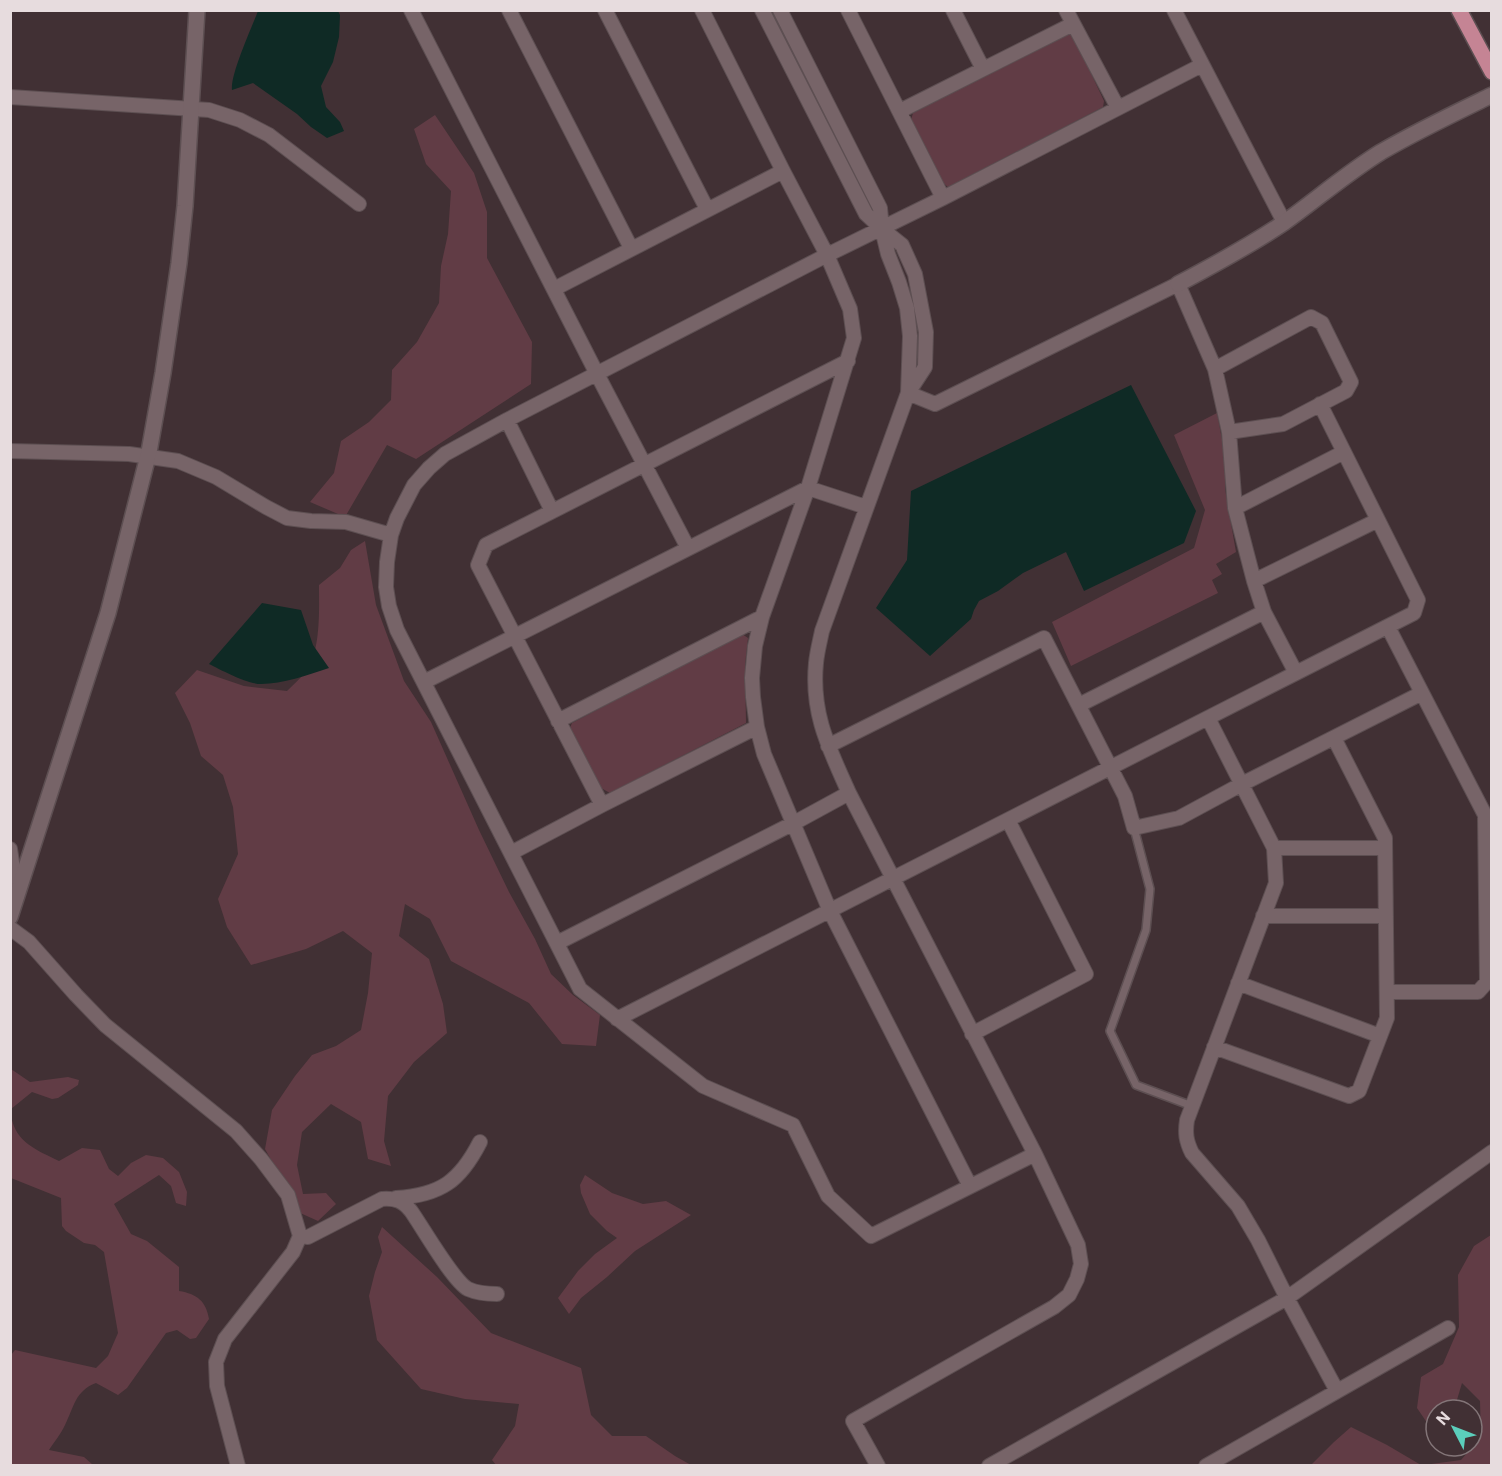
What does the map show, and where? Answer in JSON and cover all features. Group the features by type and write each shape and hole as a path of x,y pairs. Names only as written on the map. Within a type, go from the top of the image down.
{"main road":[{"path":"1459,10 1491,72"}],"street":[{"path":"10,917 108,613 148,457 179,263 185,206 197,10"},
{"path":"411,10 688,548"},
{"path":"509,10 631,248"},
{"path":"605,10 707,209"},
{"path":"702,10 828,255 850,309 854,338 808,488 762,616 755,646 752,678 757,728 764,754 830,911 970,1186"},
{"path":"762,10 866,214 902,245 915,274 926,332 925,367 908,393 822,631 816,662 816,691 820,722 849,793 1035,1154 1078,1245 1081,1264 1069,1295 1054,1307 853,1421 878,1466"},
{"path":"780,10 880,208 882,229"},
{"path":"848,10 943,198"},
{"path":"953,10 983,69"},
{"path":"1066,10 1118,108"},
{"path":"1174,10 1284,222"},
{"path":"900,111 1073,24"},
{"path":"1035,1154 871,1236 828,1196 793,1125 703,1086 580,990 397,630 389,606 386,587 391,535 414,485 445,454 828,255 1202,65"},
{"path":"908,393 935,404 1178,284 1227,258 1284,222 1381,152 1491,95"},
{"path":"10,97 209,110 240,120 269,135 359,204"},
{"path":"554,289 783,171"},
{"path":"1178,284 1215,369 1229,432 1235,507 1263,612 1296,673"},
{"path":"1215,369 1311,317 1322,323 1351,382 1346,391 1283,424 1229,432"},
{"path":"602,805 478,565 486,545 848,361"},
{"path":"617,1019 1414,613 1418,600 1320,404"},
{"path":"507,420 552,511"},
{"path":"10,451 129,454 178,461 216,477 288,518 346,522 391,535"},
{"path":"1235,507 1344,452"},
{"path":"424,682 808,488 866,507"},
{"path":"1254,581 1378,520"},
{"path":"1079,705 1263,612"},
{"path":"558,721 762,616"},
{"path":"1387,992 1478,992 1487,982 1485,815 1388,627"},
{"path":"828,746 1044,638 1125,796 1134,828 1179,818 1422,693"},
{"path":"1208,718 1274,848 1276,883 1187,1120 1185,1132 1187,1144 1192,1153 1238,1206 1337,1391"},
{"path":"511,853 757,728"},
{"path":"1214,1047 1349,1096 1359,1091 1387,1018 1385,838 1334,738"},
{"path":"557,943 849,793"},
{"path":"972,1034 1086,974 1008,820"},
{"path":"1274,848 1385,848"},
{"path":"10,849 17,898"},
{"path":"1263,916 1386,916"},
{"path":"10,928 29,942 105,1025 236,1131 288,1195 300,1236 293,1251 225,1339 216,1362 217,1386 238,1466"},
{"path":"1238,983 1380,1036"},
{"path":"300,1236 308,1237 382,1199 413,1197 451,1182 464,1169 480,1142"},
{"path":"989,1466 1287,1298 1491,1152"},
{"path":"394,1198 404,1203 411,1211 457,1279 468,1288 486,1294 496,1294"},
{"path":"1206,1466 1448,1329"}],"lane":[{"path":"1134,828 1150,889 1146,930 1110,1031 1136,1085 1192,1106"}],"shaded area":[{"path":"258,11 338,11 340,15 339,37 333,62 321,86 326,107 340,122 344,131 327,138 253,83 232,90 238,63"},
{"path":"1065,35 1073,35 1104,101 1103,107 948,187 943,183 911,120 913,113"},
{"path":"435,115 474,173 487,212 487,258 532,342 531,384 416,459 387,445 345,517 310,502 334,473 341,441 369,422 391,400 392,370 417,342 439,303 441,266 448,234 451,191 426,164 414,129"},
{"path":"1131,385 1196,511 1184,543 1084,591 1066,552 1023,573 979,601 971,619 930,656 876,608 907,560 911,491"},
{"path":"1217,413 1225,455 1225,489 1236,552 1216,564 1222,574 1212,580 1218,593 1071,666 1052,622 1194,548 1205,510 1174,435"},
{"path":"365,541 376,605 404,681 431,722 479,830 551,974 573,995 600,1015 596,1046 562,1044 529,1003 451,961 430,919 405,904 399,936 429,959 443,1004 447,1033 414,1062 388,1096 384,1141 391,1166 368,1159 361,1122 331,1104 302,1132 297,1165 303,1194 326,1193 336,1204 318,1221 298,1212 265,1149 272,1110 312,1055 336,1046 361,1030 372,953 343,931 306,949 251,965 227,927 218,899 238,854 233,807 223,775 201,756 190,723 175,693 197,670 244,686 287,691 307,670 312,661 317,640 319,585 340,568 351,550"},
{"path":"262,603 301,610 313,645 329,668 286,681 261,684 242,679 209,664"},
{"path":"742,634 748,638 745,665 746,723 610,793 601,788 570,728 572,723"},
{"path":"11,1069 30,1082 68,1077 79,1080 78,1085 58,1098 52,1099 32,1092 11,1109"},
{"path":"11,1116 23,1139 35,1149 59,1161 82,1148 100,1150 109,1169 118,1176 131,1163 146,1155 163,1158 179,1172 187,1192 186,1206 176,1203 171,1186 159,1175 114,1204 131,1234 147,1241 179,1267 179,1291 200,1299 206,1307 209,1319 196,1338 190,1339 177,1330 166,1333 127,1388 118,1395 96,1383 79,1395 49,1450 84,1457 93,1465 11,1465 11,1355 15,1350 96,1368 108,1356 118,1333 104,1252 95,1245 84,1243 62,1226 61,1198 11,1178"},
{"path":"585,1175 612,1193 643,1204 666,1201 691,1215 635,1251 581,1298 569,1314 558,1298 578,1271 595,1254 617,1238 590,1214 581,1193 580,1185"},
{"path":"382,1227 437,1277 491,1333 581,1368 591,1415 612,1436 646,1436 691,1465 496,1465 492,1460 515,1426 519,1404 465,1399 421,1389 377,1340 369,1296 382,1252 378,1237"},
{"path":"1491,1235 1491,1465 1424,1465 1463,1458 1484,1458 1484,1398 1477,1398 1462,1383 1458,1398 1424,1398 1424,1418 1417,1408 1421,1377 1443,1364 1459,1327 1458,1275 1474,1246"},
{"path":"1351,1427 1387,1445 1421,1465 1311,1465"}]}
